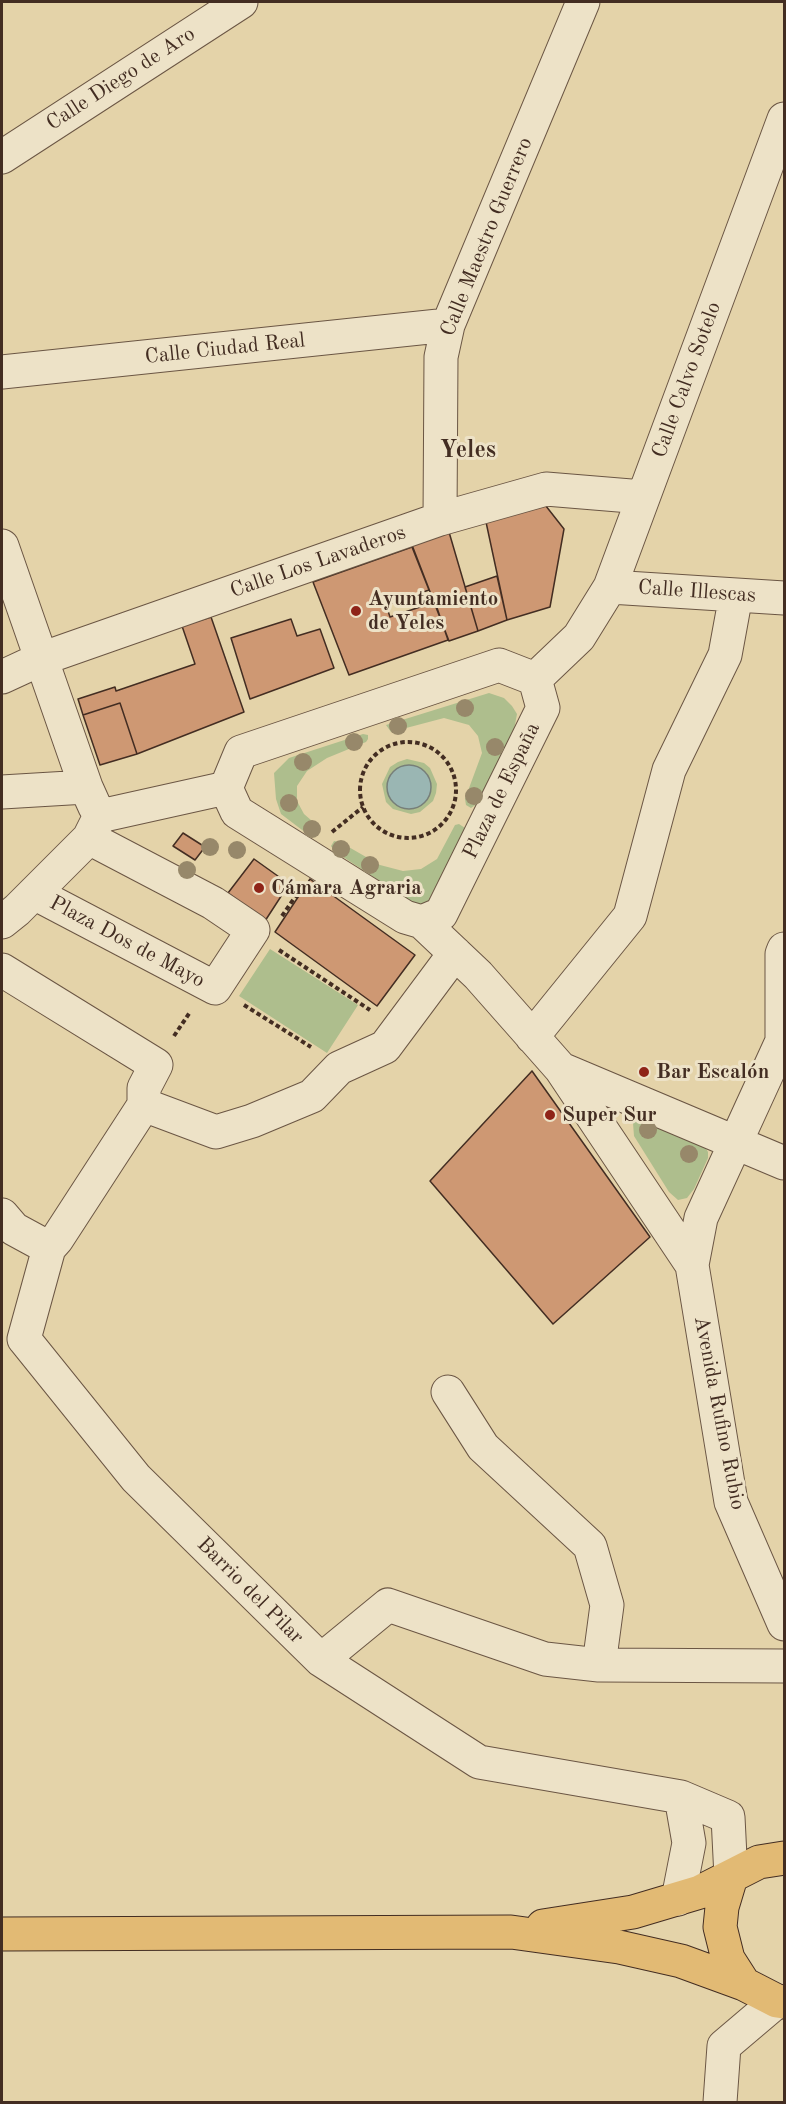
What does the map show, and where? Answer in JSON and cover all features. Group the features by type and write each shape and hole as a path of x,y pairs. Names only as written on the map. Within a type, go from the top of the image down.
{"main road":[{"path":"512,1932 633,1912 700,1892 759,1862 784,1858"},
{"path":"731,1877 722,1907 720,1927 728,1959 744,1984"},
{"path":"2,1934 512,1932 619,1947 681,1961 744,1984 781,2001"}],"street":[{"name":"Calle Diego de Aro","path":"2,157 241,2"},
{"name":"Calle Maestro Guerrero","path":"440,519 441,357 448,325 583,2"},
{"name":"Calle Calvo Sotelo","path":"535,679 579,638 610,587 784,118"},
{"name":"Calle Ciudad Real","path":"2,372 448,325"},
{"name":"Calle Los Lavaderos","path":"2,677 41,659 440,519 546,489 643,496"},
{"path":"2,546 86,787 94,827"},
{"name":"Calle Illescas","path":"610,587 784,598"},
{"path":"532,1036 630,916 669,770 725,656 736,595"},
{"path":"422,922 405,917 237,812 226,788 241,752 499,664 535,679"},
{"name":"Plaza de España","path":"422,922 441,914 543,708 535,679"},
{"path":"2,792 86,787"},
{"path":"2,922 34,893 94,827 226,788"},
{"name":"Plaza Dos de Mayo","path":"34,893 215,988 253,930 94,827"},
{"name":"Avenida Rufino Rubio","path":"422,922 478,975 561,1069 692,1265"},
{"name":"Avenida Rufino Rubio","path":"784,949 782,954 782,1041 700,1218 692,1265 731,1502 784,1614"},
{"path":"144,1105 216,1132 252,1121 312,1096 341,1067 385,1047 454,953"},
{"path":"2,970 156,1065 144,1088 144,1105 49,1248 14,1229 2,1215"},
{"path":"561,1069 784,1163"},
{"name":"Barrio del Pilar","path":"49,1248 13,1340 136,1478 321,1660 479,1762 681,1797 728,1817 731,1877"},
{"path":"448,1392 483,1446 590,1546 607,1605 599,1665"},
{"path":"321,1660 388,1605 545,1659 599,1665 784,1666"},
{"path":"678,1899 689,1844 681,1797"},
{"path":"720,2103 724,2046 781,2001"}],"path":[{"path":"411,741 428,745 441,754 452,767 457,783 456,800 450,815 440,827 427,835 411,838 396,837 382,831 370,821 363,807 360,792 361,776 368,763 380,750 395,743 411,741"},
{"path":"278,922 301,888 301,881"},
{"path":"272,945 398,1030"},
{"path":"156,1065 208,984"},
{"path":"236,1001 341,1067"}],"green space":[{"path":"489,693 504,698 517,714 514,730 477,804 471,808 466,805 465,799 482,753 478,736 469,725 444,718 391,732 386,725"},
{"path":"363,734 368,735 366,742 327,758 307,771 297,786 297,801 304,814 319,827 316,836 310,836 281,814 276,799 274,773 289,758"},
{"path":"407,759 424,763 430,768 437,784 436,793 433,801 420,812 411,814 393,809 386,802 382,784 390,767","holes":["400,767 420,768 431,784 427,799 391,774"]},
{"path":"459,824 465,828 428,901 422,904 413,903 334,851 331,846 334,841 340,842 380,865 403,871 421,869 437,859 455,825"},
{"path":"270,949 358,1005 327,1053 239,996"},
{"path":"644,1118 704,1145 708,1152 708,1158 694,1189 687,1198 678,1200 669,1192 634,1136 633,1123 636,1119"}],"water":[{"path":"409,765 424,772 431,787 424,802 409,809 394,802 387,787 394,772"}],"building":[{"path":"542,501 564,529 550,607 507,620 486,522"},
{"path":"449,532 478,631 449,641 412,545"},
{"name":"Ayuntamiento de Yeles","path":"412,547 429,590 386,605 390,617 435,602 448,640 349,675 313,582"},
{"path":"497,576 507,620 478,631 465,587"},
{"path":"211,617 244,712 137,754 120,703 83,715 78,699 115,687 116,691 195,664 182,626"},
{"path":"291,619 297,636 320,629 334,668 250,699 231,638"},
{"path":"120,703 137,754 100,765 83,715"},
{"path":"183,833 205,847 195,860 173,846"},
{"name":"Cámara Agraria","path":"254,859 289,884 265,921 228,893"},
{"path":"310,879 415,955 377,1006 275,932"},
{"path":"532,1071 650,1237 553,1324 430,1181"}],"place":[{"name":"Ayuntamiento de Yeles","path":"356,611"},
{"name":"Cámara Agraria","path":"259,888"},
{"name":"Bar Escalón","path":"644,1072"},
{"name":"Super Sur","path":"550,1115"}],"district":[{"name":"Yeles","path":"468,451"}]}
